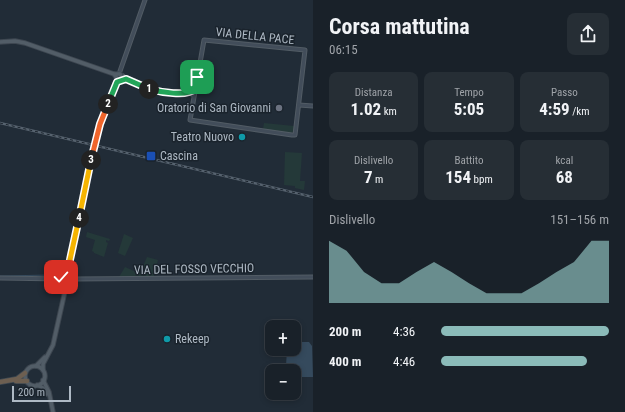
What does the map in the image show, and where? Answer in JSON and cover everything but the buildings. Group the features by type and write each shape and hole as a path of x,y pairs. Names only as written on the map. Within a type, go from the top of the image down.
{"highway":[{"path":"0,383 17,379 25,373"},
{"path":"0,383 18,381 27,382"}],"main road":[{"path":"37,385 43,380 45,375 43,364 54,339 93,151 103,115 120,77 145,0"},
{"name":"VIA DELLA PACE","path":"195,89 204,40 305,50 299,105"},
{"path":"0,42 15,41 25,43 155,90 189,93 194,95"},
{"path":"189,93 195,89"},
{"path":"195,89 189,119 237,128 293,136 296,133 299,105 313,106"},
{"name":"VIA DEL FOSSO VECCHIO","path":"0,278 74,279 313,276"},
{"path":"49,353 36,366 30,367 25,373 27,382 32,385 37,385 45,390 50,398"},
{"path":"36,366 43,370"},
{"path":"43,380 50,398 53,412"}],"green space":[{"path":"264,123 294,126 294,131 291,133 263,129"},
{"path":"285,152 302,153 300,181 305,181 304,190 295,188 295,186 284,185"},
{"path":"87,232 110,239 109,241 106,240 108,243 104,257 92,251 95,240 86,237"},
{"path":"124,234 133,238 125,256 118,253"},
{"path":"147,257 158,260 154,276 119,277 125,267 136,272 141,271"}],"water":[{"path":"301,342 309,342 312,346 313,377 301,377 301,364 286,364 287,356 301,356"}],"waterway":[{"path":"0,276 52,275"}],"railway":[{"path":"0,123 313,197"}],"place":[{"name":"Oratorio di San Giovanni","path":"279,108"},
{"name":"Teatro Nuovo","path":"242,137"},
{"name":"Cascina","path":"151,156"},
{"name":"Rekeep","path":"167,339"}],"route":[{"path":"61,277 68,269 93,151 102,119 117,82 122,79 126,79 155,90 189,93 195,89 197,77"}]}
